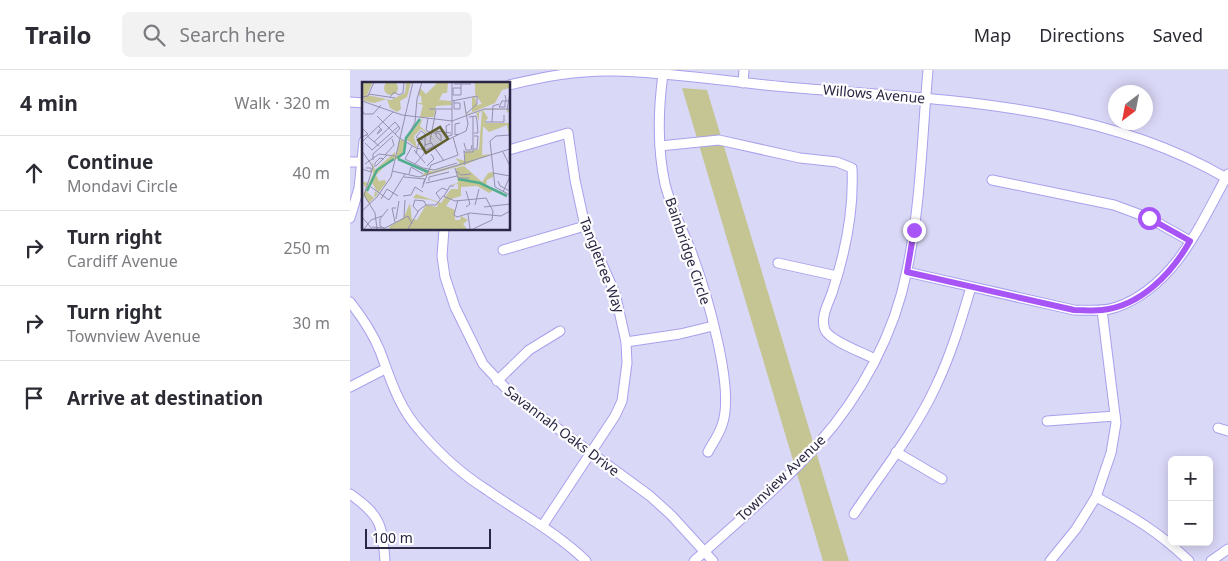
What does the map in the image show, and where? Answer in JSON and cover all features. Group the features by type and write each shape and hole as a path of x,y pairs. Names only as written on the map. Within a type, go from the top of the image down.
{"street":[{"path":"743,83 744,70"},
{"name":"Townview Avenue","path":"694,561 819,443 859,388 875,359 893,318 907,272 914,230 928,70"},
{"name":"Willows Avenue","path":"510,84 541,74 612,71 663,74 1001,106 1079,122 1165,148 1227,177"},
{"name":"Bainbridge Circle","path":"663,74 659,109 660,146 665,184 672,209 698,270 726,379 726,407 722,425 708,452"},
{"name":"Tangletree Way","path":"510,150 568,133 575,180 585,226 615,293 626,342 627,373 622,401 607,431 543,525"},
{"path":"660,146 719,140 800,158 837,162 852,168 853,185 848,226 837,276 823,317 826,331 836,339 875,359"},
{"path":"350,162 362,162 357,200 350,218"},
{"path":"907,272 1074,310 1102,310 1117,307 1158,284 1179,261 1227,177"},
{"path":"992,180 1114,205 1149,218 1190,241"},
{"path":"503,250 585,226"},
{"name":"Savannah Oaks Drive","path":"444,230 442,256 445,277 455,306 483,364 512,395 650,496 713,561"},
{"path":"778,263 837,276"},
{"path":"854,514 896,452 935,389 960,327 970,286"},
{"path":"350,302 379,349 396,397 407,417 421,434 485,490 543,525 565,541 586,561"},
{"path":"1050,561 1076,530 1096,497 1110,453 1115,416 1102,310"},
{"path":"626,342 680,334 713,326"},
{"path":"497,381 529,350 560,331"},
{"path":"350,387 385,369"},
{"path":"1047,421 1115,416"},
{"path":"1218,428 1228,431"},
{"path":"896,452 942,479"},
{"path":"350,494 371,508 383,530 385,561"},
{"path":"1096,497 1143,522 1166,539 1189,561"},
{"path":"1212,561 1228,549"}],"green space":[{"path":"682,88 707,90 849,561 823,561"}],"route":[{"path":"914,230 907,272 1074,310 1102,310 1117,307 1158,284 1179,261 1190,241 1149,218"}]}
